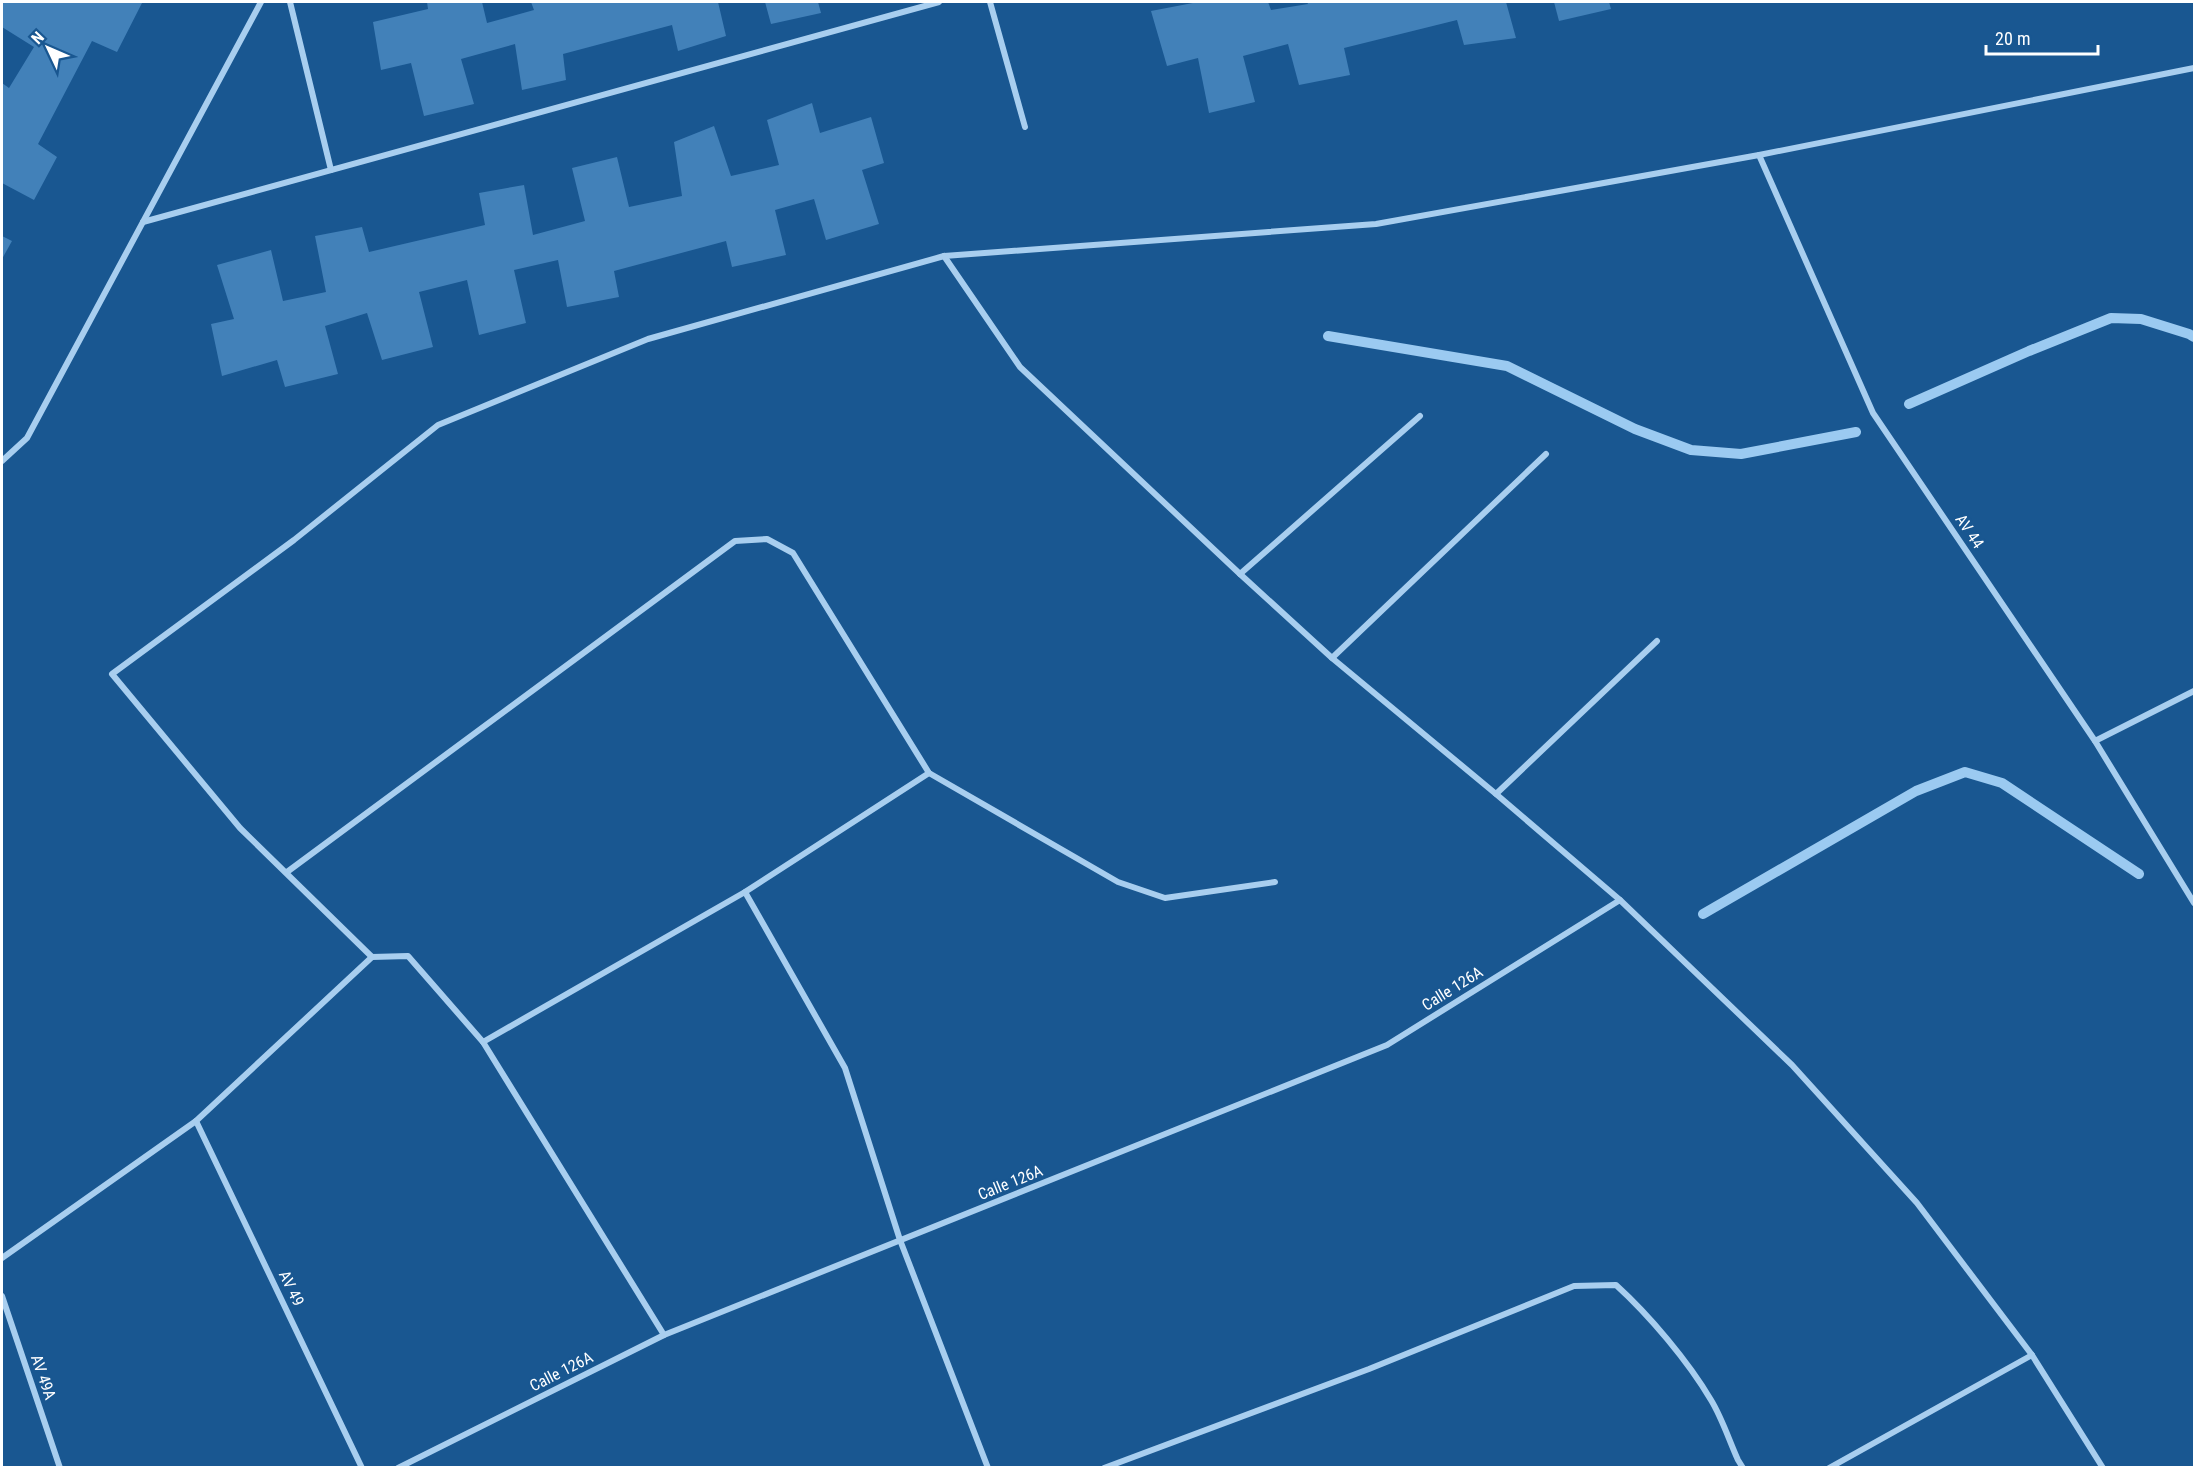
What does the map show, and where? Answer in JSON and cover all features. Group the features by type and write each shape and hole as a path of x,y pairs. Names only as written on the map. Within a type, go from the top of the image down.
{"street":[{"path":"2,461 27,438 261,2"},
{"path":"290,2 331,170"},
{"path":"143,222 939,2"},
{"path":"990,2 1025,127"},
{"path":"372,957 240,828 112,674 294,540 438,425 648,339 944,256 1377,224 1758,155 2194,68"},
{"name":"AV 44","path":"1758,155 1874,413 2095,741 2194,903"},
{"path":"944,256 1020,367 1332,658 1620,900 1792,1065 1917,1203 2032,1355 2103,1467"},
{"path":"1240,574 1420,416"},
{"path":"1332,658 1546,454"},
{"path":"287,873 735,541 768,539 793,553 929,773 1118,882 1165,898 1275,882"},
{"path":"1496,794 1658,641"},
{"path":"2095,741 2194,691"},
{"path":"483,1042 745,892 929,773"},
{"path":"745,892 845,1068 900,1240 988,1467"},
{"name":"Calle 126A","path":"398,1467 664,1335 1387,1045 1620,900"},
{"path":"2,1258 196,1120 372,957 408,956 483,1042 664,1335"},
{"name":"AV 49","path":"196,1120 362,1467"},
{"path":"1104,1467 1369,1369 1574,1286 1616,1285 1637,1303 1674,1347 1712,1400 1743,1467"},
{"name":"AV 49A","path":"2,1296 60,1467"},
{"path":"1829,1467 2032,1355"}],"building":[{"path":"2,2 142,3 117,52 92,41 38,144 57,157 34,200 2,183 2,83 9,88 34,47 2,27"},
{"path":"427,2 482,2 487,23 534,10 531,2 718,2 726,36 678,51 672,25 563,54 566,80 522,90 515,44 461,59 474,104 424,116 411,63 381,70 373,22 428,9"},
{"path":"765,2 818,2 821,13 771,24"},
{"path":"1198,2 1268,2 1271,10 1308,4 1307,2 1506,2 1516,38 1464,45 1457,20 1344,48 1350,75 1299,85 1288,44 1243,56 1255,102 1209,113 1198,58 1167,66 1151,11"},
{"path":"1554,2 1609,2 1611,9 1559,21"},
{"path":"812,103 820,133 871,117 884,163 862,170 879,224 826,240 814,199 775,210 786,255 732,267 726,241 614,271 619,297 567,307 558,260 514,270 526,323 479,335 467,280 419,292 433,347 382,360 367,313 325,326 338,374 285,387 277,360 222,376 211,324 234,319 217,265 271,250 283,301 326,292 315,236 362,227 369,252 485,225 479,193 524,185 533,235 585,221 572,168 617,157 629,207 682,196 674,142 714,126 731,176 779,165 767,120"},
{"path":"2,236 12,241 2,259"}],"waterway":[{"path":"1909,404 2111,318 2141,319 2194,337"},
{"path":"1328,336 1507,366 1635,429 1691,450 1741,454 1856,432"},
{"path":"1703,914 1916,791 1965,772 2002,783 2139,874"}]}
